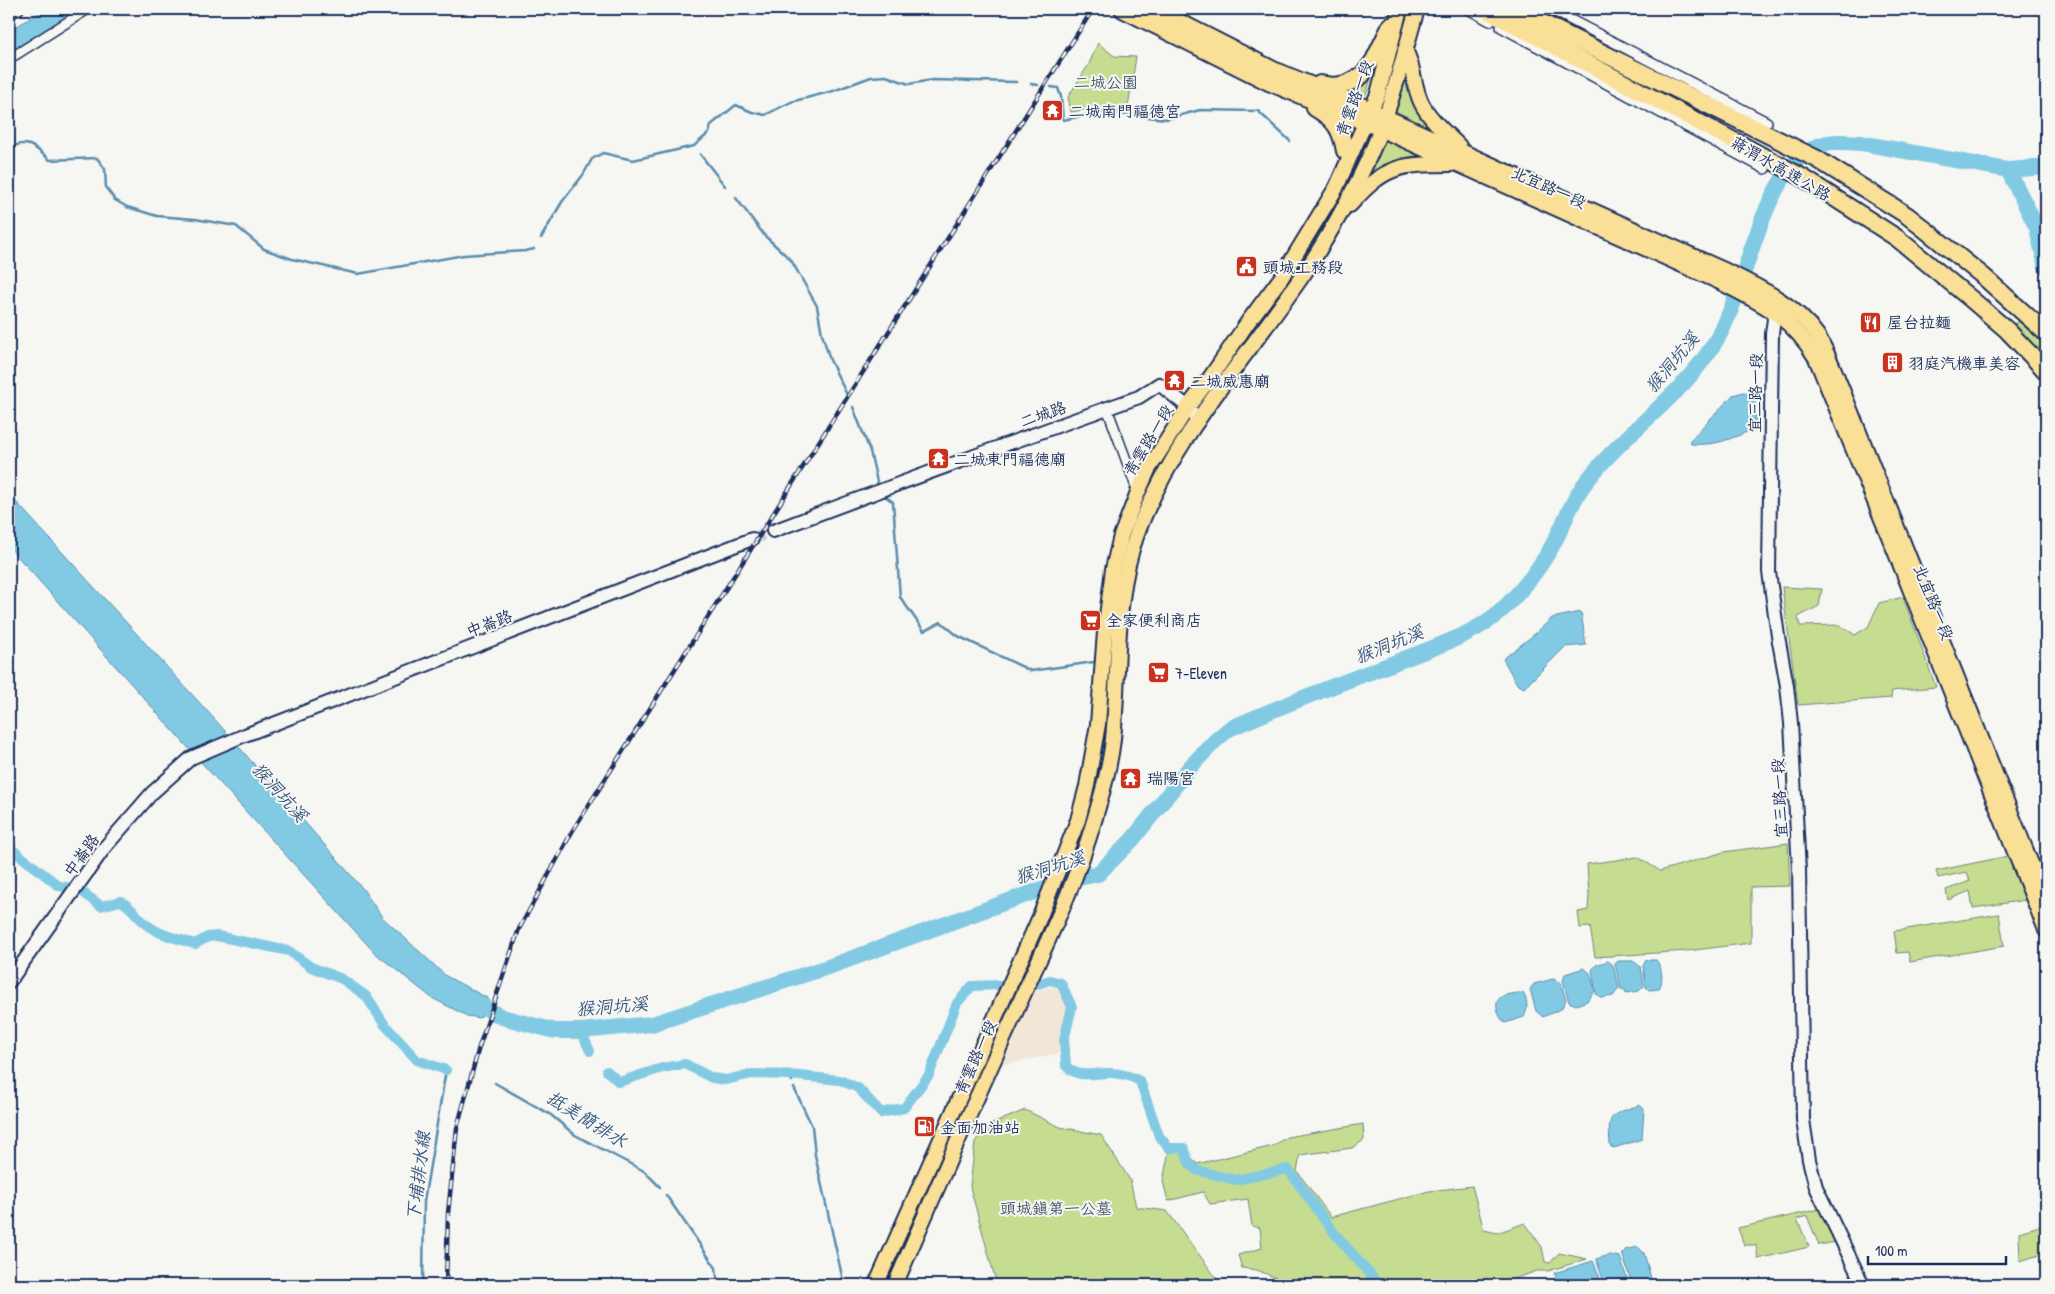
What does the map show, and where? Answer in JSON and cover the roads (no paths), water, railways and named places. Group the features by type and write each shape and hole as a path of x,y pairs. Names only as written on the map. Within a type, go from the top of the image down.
{"highway":[{"path":"1123,9 1271,76 1375,120"},
{"path":"1153,9 1271,76 1329,117 1341,133 1346,158"},
{"name":"蔣渭水高速公路","path":"1485,9 1802,177 1889,233 1972,299 2007,330 2046,372"},
{"name":"蔣渭水高速公路","path":"1514,9 1817,159 1908,216 1983,276 2046,333"},
{"path":"1271,76 1332,87 1346,85 1362,75"}],"main road":[{"path":"1362,75 1373,60 1386,32 1400,9"},
{"name":"青雲路一段","path":"876,1285 1031,935 1078,820 1087,786 1098,724 1105,632 1113,569 1121,536 1138,492 1148,470 1188,407 1281,278 1318,220 1346,158 1375,120 1378,94 1400,9"},
{"name":"青雲路一段","path":"895,1285 963,1126 1054,926 1089,839 1110,755 1124,584 1137,534 1159,482 1198,422 1309,266 1334,225 1352,191 1375,120 1405,50 1417,9"},
{"path":"1405,50 1409,58 1411,72 1420,101 1429,114 1465,151"},
{"name":"北宜路一段","path":"1375,120 1465,151 1723,276"},
{"name":"北宜路一段","path":"1375,120 1456,164 1723,276"},
{"path":"1334,225 1366,188 1388,171 1413,164 1456,164"},
{"path":"1723,276 1772,302"},
{"name":"北宜路一段","path":"1772,302 1796,312 1816,334 1843,392 2046,902"},
{"name":"北宜路一段","path":"1772,302 1806,341 1816,358 2046,930"}],"street":[{"path":"9,15 19,9"},
{"path":"9,59 88,9"},
{"path":"1468,9 1765,169"},
{"path":"1550,9 1767,122"},
{"name":"宜三路一段","path":"1772,302 1769,572 1791,723 1799,870 1802,1120 1816,1187 1863,1285"},
{"path":"1221,362 1234,371"},
{"name":"二城路","path":"773,531 1138,397 1159,384 1188,407 1198,422"},
{"path":"1107,408 1138,492"},
{"name":"中崙路","path":"9,982 105,848 152,792 191,758 238,738 752,539"}],"water":[{"path":"45,9 80,9 9,53 9,31"},
{"path":"1743,392 1755,396 1756,426 1754,429 1716,443 1691,444 1690,440 1733,395"},
{"path":"9,494 218,723 363,889 382,917 446,976 489,999 480,1018 467,1016 432,998 375,953 200,761 9,547"},
{"path":"1581,612 1586,645 1565,647 1524,688 1517,684 1503,659 1552,618"},
{"path":"1646,960 1656,960 1660,966 1662,978 1659,989 1649,990 1646,987 1643,966"},
{"path":"1608,961 1613,965 1619,988 1613,996 1602,998 1596,994 1592,970 1596,965"},
{"path":"1618,961 1633,961 1641,967 1644,986 1639,991 1626,993 1625,990 1621,989 1615,964"},
{"path":"1584,968 1590,973 1595,990 1587,1001 1576,1005 1569,1002 1563,981 1565,974"},
{"path":"1553,979 1561,983 1566,1000 1561,1009 1543,1017 1536,1011 1530,989 1534,984"},
{"path":"1523,993 1526,999 1527,1005 1524,1017 1505,1023 1497,1010 1498,1000 1505,995"},
{"path":"1640,1105 1644,1109 1642,1139 1614,1148 1610,1146 1610,1121 1616,1114"},
{"path":"1638,1247 1644,1253 1652,1282 1647,1285 1632,1285 1622,1253 1625,1250"},
{"path":"1610,1255 1620,1257 1629,1285 1605,1285 1596,1259"},
{"path":"1593,1261 1600,1278 1576,1285 1560,1285 1554,1273"}],"waterway":[{"path":"541,238 562,202 583,175 592,159 603,153 633,160 694,146 709,133 711,125 736,105 765,115 791,102 833,91 871,77 886,76 909,84 932,80 1016,82"},
{"path":"1031,84 1038,85"},
{"path":"1051,87 1058,88 1061,97 1063,120 1101,112 1166,119 1200,110 1258,111 1290,141"},
{"name":"猴洞坑溪","path":"467,998 502,1017 555,1031 581,1031 652,1024 831,966 1064,881 1098,874 1132,840 1190,767 1229,729 1292,702 1455,639 1482,625 1517,595 1543,560 1581,488 1602,463 1678,389 1705,357 1717,339 1728,316 1757,234 1781,182 1796,162 1816,147 1833,142 1861,143 2008,170 2046,167"},
{"path":"9,148 27,144 36,148 50,160 97,158 105,169 106,188 115,200 127,207 157,216 195,219 236,226 264,249 292,259 358,274 464,255 534,249"},
{"path":"700,154 725,186"},
{"path":"2008,170 2037,228 2046,267"},
{"path":"736,198 765,236 791,260 817,306 822,334 830,360 847,395"},
{"path":"853,407 870,451 878,486"},
{"path":"885,496 893,502 900,597 924,631 941,622 958,636 1031,671 1094,662"},
{"name":"抵美簡排水","path":"9,847 59,886 72,888"},
{"name":"抵美簡排水","path":"81,891 101,906 121,901 152,928 195,944 208,937 217,936 289,951 311,967 342,979 366,996 385,1025 417,1060 446,1070"},
{"path":"1035,985 1050,980 1061,983 1072,1007 1064,1040 1066,1066 1076,1073 1109,1073 1129,1076 1140,1081 1159,1136 1169,1148 1184,1148 1189,1163 1196,1170 1236,1180 1288,1169 1331,1229 1379,1285"},
{"path":"607,1071 619,1082 662,1068 685,1064 712,1078 726,1080 752,1074 789,1075 840,1080 858,1088 881,1113 904,1108 929,1075 957,1003 972,986 999,985"},
{"path":"581,1031 590,1051"},
{"name":"下埔排水線","path":"423,1285 424,1201 446,1070"},
{"path":"789,1075 792,1081"},
{"name":"抵美簡排水","path":"495,1083 551,1115 575,1135 644,1171 660,1187"},
{"path":"794,1088 812,1126 815,1155 844,1285"},
{"name":"抵美簡排水","path":"666,1195 716,1268 718,1285"}],"tunnel":[{"path":"752,539 773,531"}],"railway":[{"path":"446,1285 448,1213 457,1128 479,1047 519,929 573,830 1093,9"}],"place":[{"name":"二城南門福德宮","path":"1053,111"},
{"name":"頭城工務段","path":"1247,267"},
{"name":"屋台拉麵","path":"1871,322"},
{"name":"羽庭汽機車美容","path":"1892,363"},
{"name":"二城威惠廟","path":"1174,381"},
{"name":"二城東門福德廟","path":"938,459"},
{"name":"全家便利商店","path":"1090,620"},
{"name":"7-Eleven","path":"1159,673"},
{"name":"瑞陽宮","path":"1131,778"},
{"name":"金面加油站","path":"924,1127"}],"park label":[{"name":"二城公園","path":"1106,82"},
{"name":"頭城鎮第一公墓","path":"1056,1208"}]}
